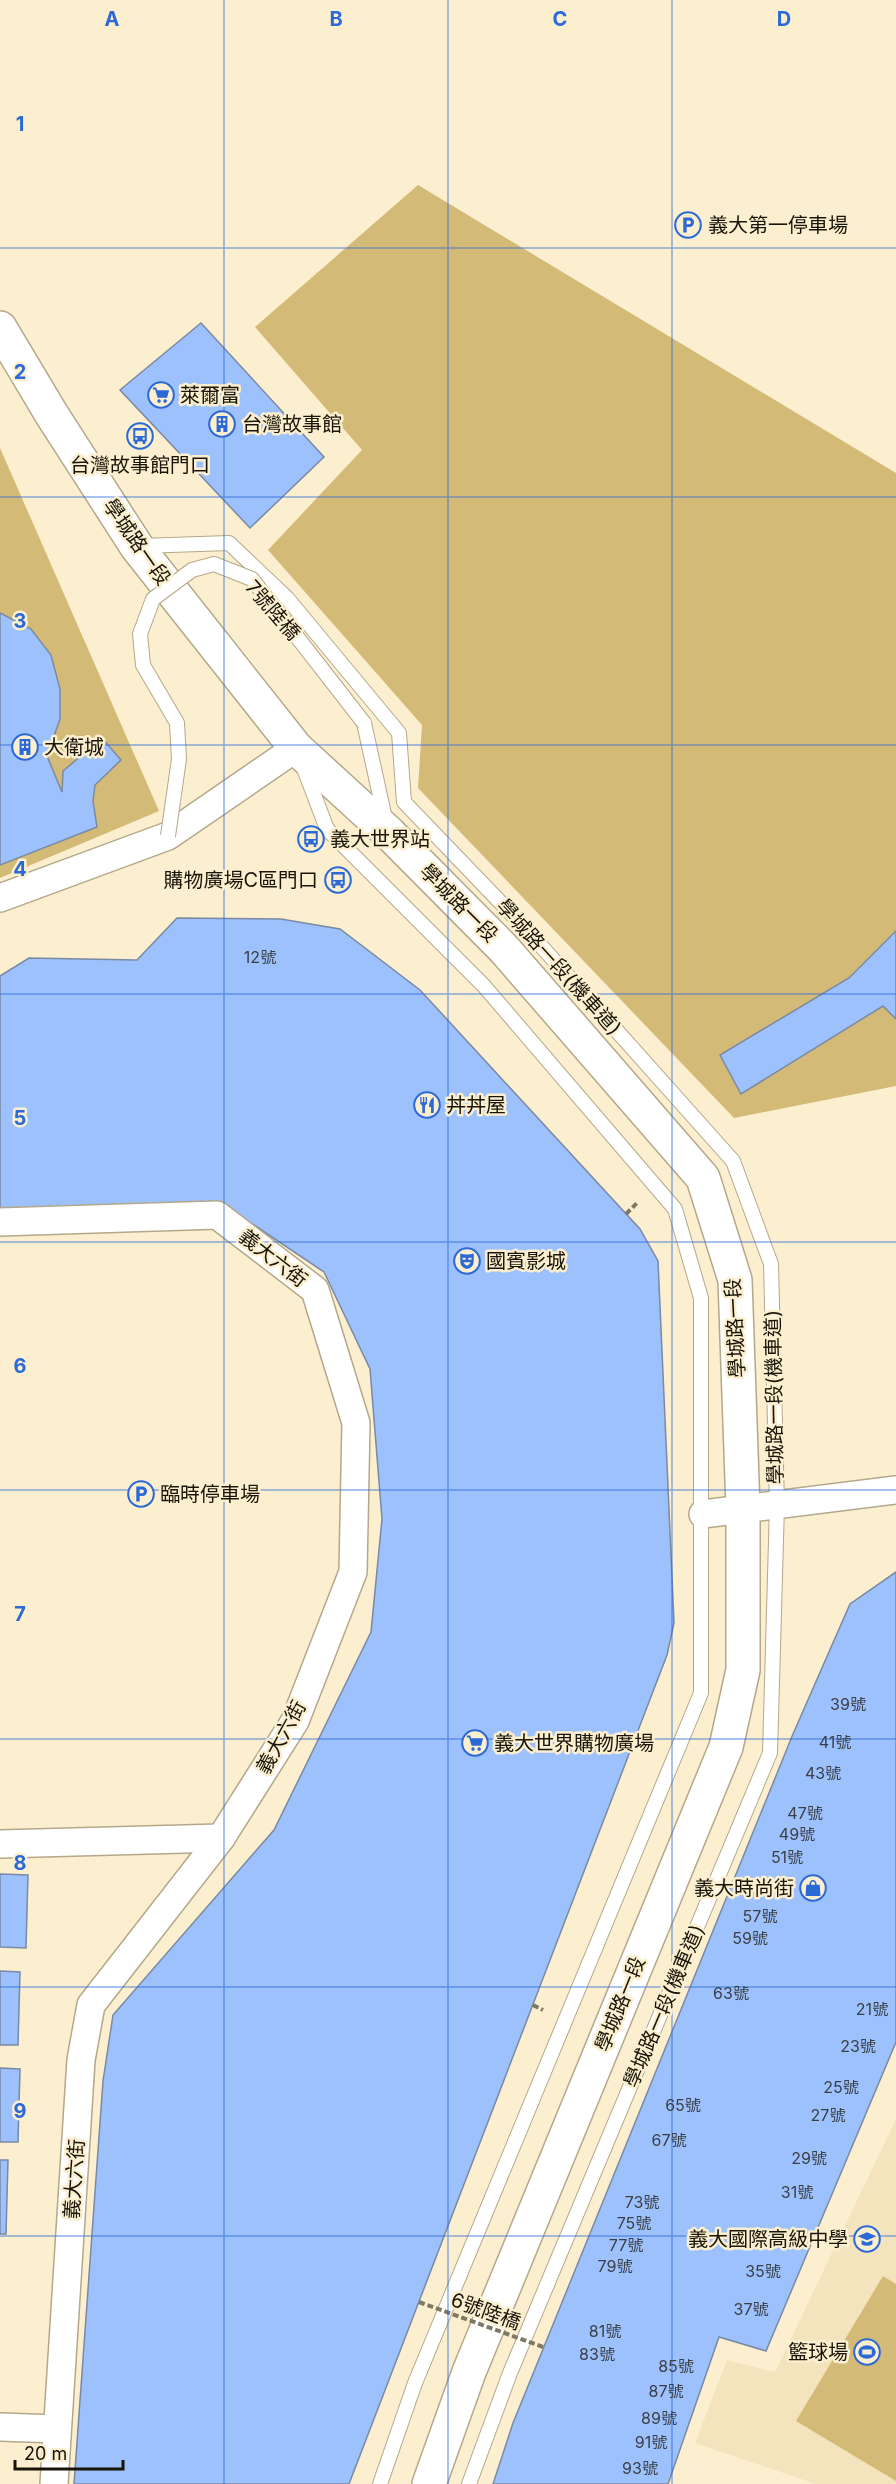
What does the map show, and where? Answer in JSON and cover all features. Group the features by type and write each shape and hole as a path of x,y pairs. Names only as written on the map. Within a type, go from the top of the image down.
{"main road":[{"name":"學城路一段","path":"0,328 52,415 137,547 296,748 389,833 504,948 703,1178 735,1280 742,1509 743,1670 726,1747 469,2372 429,2484"}],"street":[{"path":"0,898 168,836 296,748"},
{"name":"義大六街","path":"0,1222 217,1215 315,1290 356,1423 353,1572 295,1721 221,1838 91,2005 81,2060 54,2484"},
{"path":"703,1514 896,1490"},
{"path":"0,1844 221,1838"},
{"path":"0,2427 57,2429"}],"lane":[{"name":"學城路一段(機車道)","path":"137,547 229,543 287,598 399,733 404,802 526,929 733,1161 771,1264 777,1505 770,1754 510,2373 469,2484"},
{"name":"7號陸橋","path":"168,836 178,759 177,723 143,665 140,633 153,599 192,570 214,564 252,579 364,723 389,833"},
{"path":"296,748 327,830 483,986 675,1209 701,1298 703,1514 701,1693 415,2383 380,2484"}],"path":[{"name":"6號陸橋","path":"419,2302 543,2348"}],"shaded area":[{"path":"418,185 896,473 896,1086 734,1118 418,788 422,725 268,550 362,450 255,327"},
{"path":"0,448 159,811 0,878"},
{"name":"義大國際高級中學","path":"896,2119 896,2484 816,2484 695,2443 727,2360 775,2372"},
{"name":"籃球場","path":"883,2276 896,2284 896,2481 796,2421"}],"building":[{"name":"台灣故事館","path":"201,323 324,457 250,528 120,390"},
{"name":"大衛城","path":"0,613 31,629 51,655 60,689 60,719 47,756 62,792 63,771 102,738 121,760 95,785 93,801 97,827 0,865"},
{"name":"義大世界購物廣場","path":"177,918 281,919 340,929 420,990 640,1229 658,1261 674,1623 667,1655 349,2484 74,2484 103,2081 113,2015 274,1830 371,1632 382,1519 370,1369 324,1272 251,1223 0,1217 0,976 29,958 137,960"},
{"path":"896,931 896,1019 883,1006 741,1094 720,1055 849,978"},
{"name":"義大時尚街","path":"896,1572 896,2042 766,2351 719,2337 668,2484 493,2484 513,2423 793,1734 850,1604"},
{"path":"0,1874 28,1875 26,1948 0,1947"},
{"path":"0,1971 20,1972 18,2045 0,2045"},
{"path":"0,2068 20,2069 18,2142 0,2142"},
{"path":"0,2160 8,2160 6,2234 0,2234"}],"place":[{"name":"義大第一停車場","path":"688,225"},
{"name":"萊爾富","path":"161,395"},
{"name":"台灣故事館","path":"222,424"},
{"name":"台灣故事館門口","path":"140,436"},
{"name":"大衛城","path":"25,747"},
{"name":"義大世界站","path":"311,839"},
{"name":"購物廣場C區門口","path":"338,880"},
{"name":"丼丼屋","path":"427,1105"},
{"name":"國賓影城","path":"467,1261"},
{"name":"臨時停車場","path":"141,1494"},
{"name":"義大世界購物廣場","path":"475,1743"},
{"name":"義大時尚街","path":"813,1888"},
{"name":"義大國際高級中學","path":"867,2239"},
{"name":"籃球場","path":"867,2352"}]}
